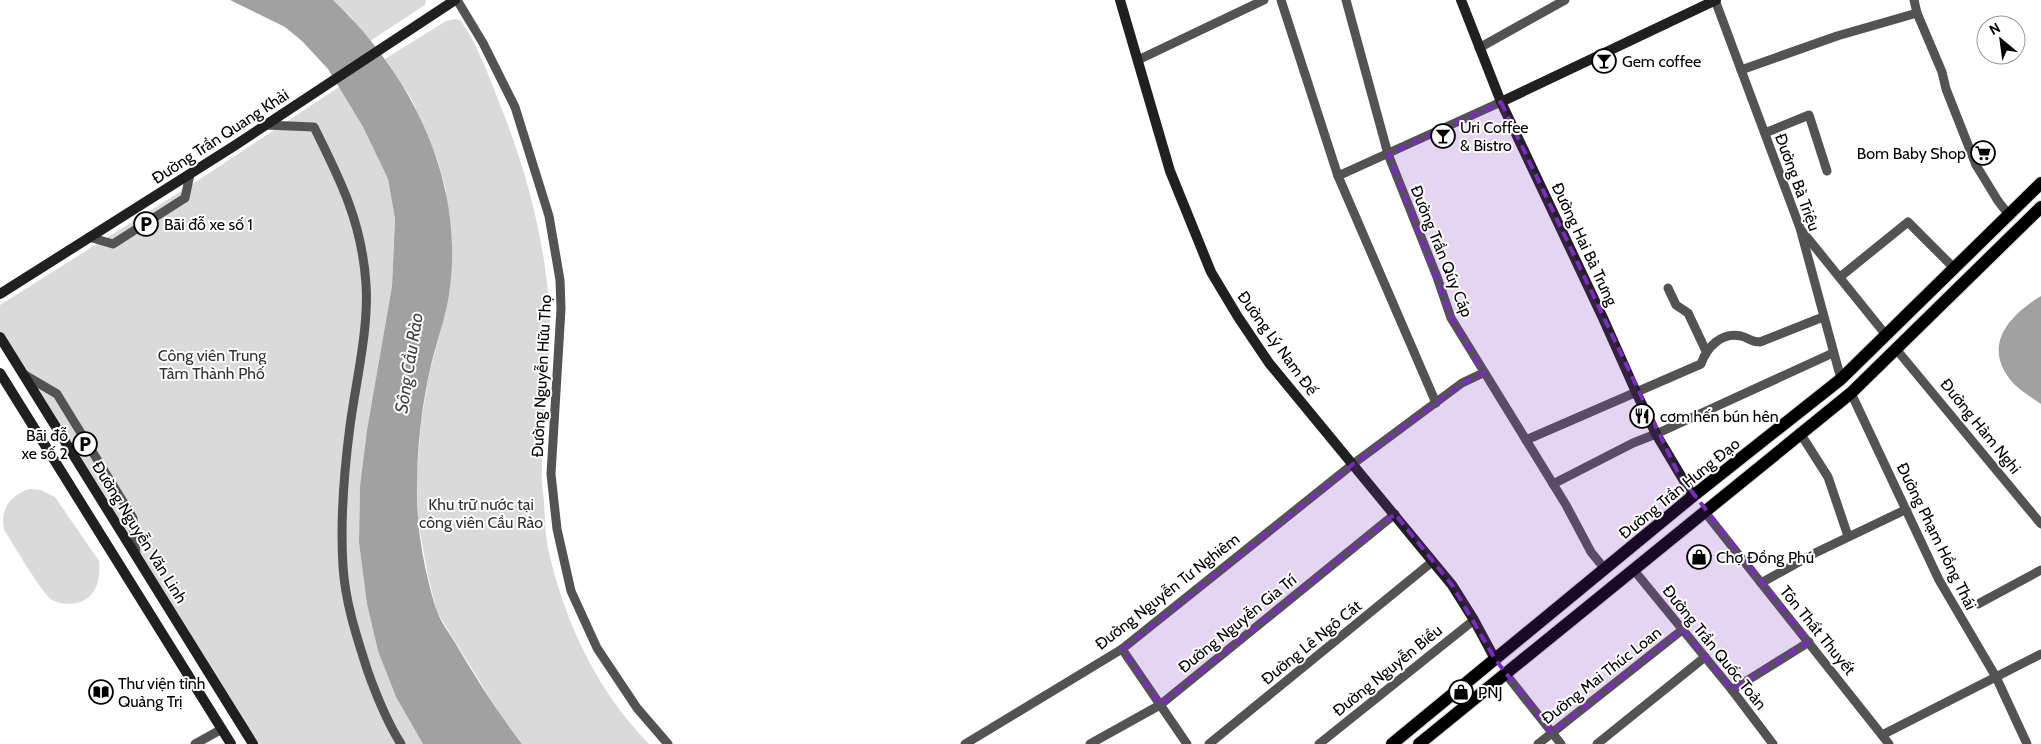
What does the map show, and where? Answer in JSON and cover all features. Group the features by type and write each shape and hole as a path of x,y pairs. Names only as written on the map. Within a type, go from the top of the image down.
{"main road":[{"name":"Đường Trần Hưng Đạo","path":"1392,744 1604,568 1841,379 2041,184"},
{"name":"Đường Trần Hưng Đạo","path":"1419,744 1851,393 2041,207"},
{"path":"1886,336 1896,348"},
{"path":"1693,496 1704,511"},
{"path":"1495,659 1505,673"}],"street":[{"name":"Đường Trần Quang Khải","path":"0,294 190,174 456,0"},
{"name":"Đường Nguyễn Hữu Thọ","path":"456,0 483,43 515,108 549,216 560,280 561,308 551,474 557,529 571,591 597,648 637,708 668,744"},
{"name":"Đường Lý Nam Đế","path":"1120,0 1170,171 1211,272 1238,317 1270,363 1452,585 1495,659"},
{"path":"1138,60 1264,0"},
{"path":"1281,0 1338,176 1436,403"},
{"name":"Đường Trần Qúy Cáp","path":"1346,0 1388,154 1437,277 1451,318 1483,374 1553,484 1591,552 1604,568"},
{"name":"Đường Hai Bà Trưng","path":"1461,0 1501,102 1636,392 1656,434 1693,496"},
{"path":"1479,48 1565,0"},
{"path":"1338,176 1501,102 1715,0"},
{"name":"Đường Bà Triệu","path":"1715,0 1800,228 1841,379"},
{"path":"1914,0 1916,13 1942,72 1946,89 1976,165 2009,215"},
{"path":"1741,70 1837,36 1916,13"},
{"path":"1765,134 1809,115 1827,171"},
{"path":"265,125 314,127 351,206 360,237 366,285 364,336 350,426 345,479 342,528 343,567 349,607 359,645 373,686 393,732 401,744"},
{"path":"89,237 113,244 185,198 190,174"},
{"path":"1840,277 1908,222 1955,268"},
{"path":"1800,228 1886,336"},
{"path":"1668,288 1676,305 1688,313 1706,351"},
{"path":"1526,440 1701,364 1711,344 1722,338 1738,336 1752,342 1760,342 1823,316"},
{"name":"Đường Nguyễn Văn Linh","path":"0,337 253,744"},
{"name":"Đường Hàm Nghi","path":"1896,348 2041,524"},
{"path":"1553,484 1632,443 1656,434 1833,353"},
{"path":"0,373 231,744"},
{"path":"23,373 57,394 134,518 136,555"},
{"name":"Đường Nguyễn Tư Nghiêm","path":"965,744 1122,649 1353,464 1462,383 1483,374"},
{"name":"Đường Phạm Hồng Thái","path":"1851,393 1939,580 1996,677 2027,744"},
{"path":"1800,433 1828,477 1848,536"},
{"path":"1761,582 1848,536 1907,509"},
{"name":"Tôn Thất Thuyết","path":"1704,511 1890,744"},
{"name":"Đường Nguyễn Gia Trí","path":"1090,744 1160,704 1395,514"},
{"name":"Đường Lê Ngô Cát","path":"1209,744 1432,562"},
{"name":"Đường Trần Quốc Toản","path":"1633,569 1732,690 1773,744"},
{"path":"1978,604 2041,570"},
{"name":"Đường Nguyễn Biểu","path":"1319,744 1474,620"},
{"name":"Đường Mai Thúc Loan","path":"1538,744 1682,630"},
{"path":"1732,690 1809,642"},
{"path":"1122,649 1187,744"},
{"path":"1882,735 2041,654"},
{"path":"1597,744 1705,657"},
{"path":"1505,673 1561,744"},
{"path":"195,744 222,729"}],"highlighted area":[{"path":"1501,102 1679,475 1809,642 1732,690 1682,630 1552,733 1495,659 1452,585 1395,514 1160,705 1122,649 1353,464 1462,383 1483,373 1451,318 1388,154"}],"green space":[{"path":"333,0 426,0 425,5 370,41 350,16"},
{"name":"Khu trữ nước tại công viên Cầu Rào","path":"455,19 461,21 477,48 507,122 524,172 542,249 549,302 550,344 542,476 546,537 555,575 573,628 598,678 630,723 649,744 522,744 506,724 437,612 418,521 417,473 421,423 429,374 442,326 446,190 437,159 412,100 385,59 446,21"},
{"name":"Công viên Trung Tâm Thành Phố","path":"339,87 363,127 388,179 395,219 392,286 367,430 360,486 359,543 367,604 378,651 396,697 423,744 249,744 0,333 0,305 194,183"},
{"path":"29,489 41,490 55,497 99,561 97,585 89,597 81,602 61,603 47,596 4,530 4,515 8,504 17,495"}],"water":[{"name":"Sông Cầu Rào","path":"230,0 333,0 361,29 386,60 408,94 426,130 439,168 448,206 452,246 450,287 444,320 429,374 420,428 417,483 421,541 431,589 441,620 488,696 522,744 423,744 396,697 378,651 367,604 359,543 360,486 367,430 392,286 395,219 388,179 363,127 328,69 302,41 285,27"},
{"path":"2041,296 2041,404 2013,383 2004,370 1999,357 1999,345 2009,323 2018,313"}],"place":[{"name":"Gem coffee","path":"1604,61"},
{"name":"Uri Coffee & Bistro","path":"1443,136"},
{"name":"Bom Baby Shop","path":"1983,153"},
{"name":"Bãi đỗ xe số 1","path":"146,224"},
{"name":"cơm hến bún hên","path":"1642,416"},
{"name":"Bãi đỗ xe số 2","path":"85,444"},
{"name":"Chợ Đồng Phú","path":"1699,557"},
{"name":"Thư viện tỉnh Quảng Trị","path":"101,692"},
{"name":"PNJ","path":"1461,692"}]}
